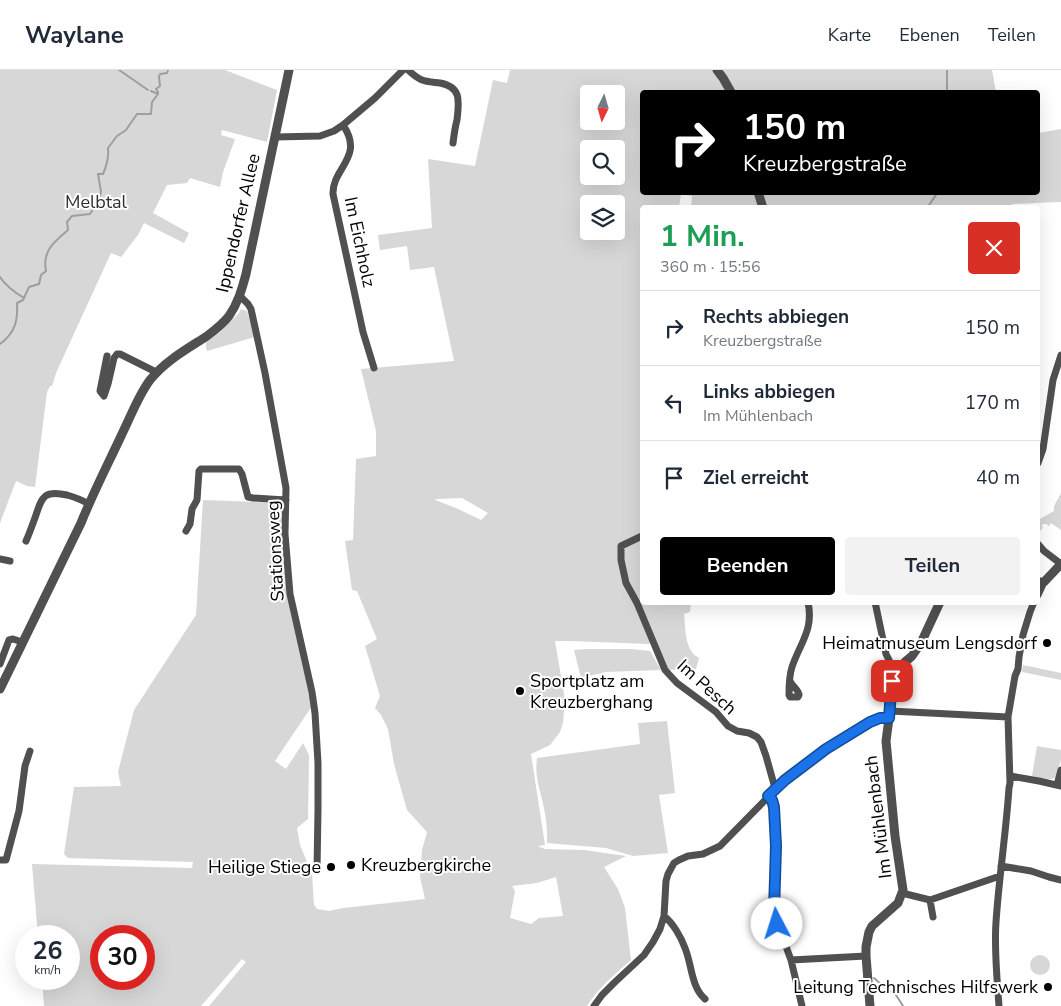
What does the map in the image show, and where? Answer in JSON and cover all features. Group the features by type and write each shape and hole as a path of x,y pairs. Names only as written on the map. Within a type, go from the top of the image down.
{"street":[{"name":"Ippendorfer Allee","path":"0,689 142,392 156,372 222,324 229,316 240,296 289,70"},
{"path":"275,137 320,136 334,131 375,98 403,70"},
{"path":"408,70 421,80 445,84 456,93 459,105 453,143"},
{"path":"717,70 730,90"},
{"name":"Im Eichholz","path":"343,125 349,137 350,152 334,185 333,194 363,332 374,368"},
{"name":"Stationsweg","path":"240,296 251,308 286,488 286,534 290,594 315,713 318,763 316,871"},
{"path":"107,356 100,391 104,396 114,358 117,354 156,372"},
{"path":"1040,457 1054,380 1061,355"},
{"path":"186,531 190,524 192,509 197,500 199,471 201,469 239,469 248,497 286,500"},
{"path":"26,541 39,503 44,497 53,493 69,496 89,504"},
{"name":"Im Pesch","path":"640,537 621,546 621,560 626,583 637,603 665,670 677,683 716,712 724,723 732,729 754,735 759,739 776,788"},
{"path":"1040,546 1061,564 1041,582"},
{"path":"0,559 10,561"},
{"path":"790,682 792,668 808,630 810,615 808,605"},
{"path":"877,605 886,654 898,670"},
{"name":"Im Mühlenbach","path":"902,893 886,741 891,686 898,670 916,651 939,605"},
{"path":"999,1006 995,928 1010,776 1008,716 1023,635 1033,605"},
{"path":"0,664 9,640 13,639 22,642"},
{"path":"594,1006 602,995 644,955 654,942 664,916 666,881 674,863 688,856 703,854 720,846 776,788 826,749 870,722 889,715 1008,716"},
{"path":"3,860 19,811 25,766 30,751"},
{"path":"1010,776 1059,785 1061,770"},
{"path":"768,796 772,800 774,807 775,917 791,960 802,1006"},
{"path":"1001,866 1030,871 1061,880"},
{"path":"870,1006 866,956 867,939 872,926 896,905 902,893 930,900 1000,876"},
{"path":"930,900 933,917"},
{"path":"664,916 670,921 685,948 693,978 705,999"},
{"path":"791,960 866,956"}],"green space":[{"name":"Melbtal","path":"0,70 225,70 277,90 267,142 222,130 221,135 235,139 223,172 220,187 190,178 187,183 167,185 153,213 189,233 184,243 144,223 138,235 121,257 111,253 56,373 52,386 50,386 47,392 35,487 16,481 0,523"},
{"path":"510,70 992,70 996,90 640,90 640,195 681,195 679,205 640,205 640,535 619,544 620,561 651,642 649,644 555,641 565,700 563,723 560,732 550,745 531,754 545,845 538,846 545,849 584,850 626,856 604,867 618,889 625,908 631,960 602,987 587,1006 209,1006 246,962 242,959 201,1006 44,1006 43,990 80,990 80,925 37,925 32,864 192,868 193,862 68,858 64,854 74,787 121,786 118,772 134,710 196,615 203,500 284,503 282,536 312,706 275,761 286,769 303,743 309,755 308,819 297,828 300,845 312,874 314,905 317,909 329,911 425,899 420,877 422,850 427,832 407,810 394,764 388,729 375,708 380,696 365,646 377,639 357,591 352,590 345,541 353,540 356,459 376,456 376,431 361,369 454,361 434,267 410,270 407,246 380,250 378,235 432,228 428,159 475,166 493,80 507,83","holes":["462,498 488,513 481,520 435,500","556,877 563,916 539,918 531,924 510,918 515,891 512,886 537,883"]},
{"path":"1061,129 1061,202 1012,205 691,205 692,196 686,195 1040,195 1040,133"},
{"path":"241,309 247,311 255,337 207,351 206,342 219,333"},
{"path":"1061,493 1061,530 1051,523 1049,526 1043,524 1043,528 1040,531 1040,519 1054,511 1054,506"},
{"path":"640,540 640,605 691,605 690,612 684,614 688,645 699,658 696,669 668,670 627,582 622,547"},
{"path":"574,650 650,651 661,670 606,672 581,678"},
{"path":"1023,665 1061,673 1061,680 1022,672"},
{"path":"667,721 675,793 659,795 668,853 633,856 606,848 547,843 546,817 537,780 537,758 640,744 638,723"},
{"path":"1037,746 1061,750 1061,760 1056,777 1048,779 1032,776"},
{"path":"1040,955 1047,958 1050,965 1047,972 1040,975 1033,972 1030,965 1033,958"}],"waterway":[{"path":"119,70 148,90"},
{"path":"0,344 12,331 17,315 17,303 23,300 29,287 39,284 41,275 46,271 45,264 48,252 54,243 68,230 67,222 72,216 90,214 98,201 101,192 98,174 103,174 107,164 108,148 117,136 126,130 137,114 151,114 152,102 158,94 156,89 160,86 160,74 167,73 168,70"},
{"path":"947,70 947,90"},
{"path":"151,91 158,94"},
{"path":"929,205 936,195"},
{"path":"0,277 10,289 24,298"},
{"path":"874,978 896,995 903,1006"}],"place":[{"name":"Heimatmuseum Lengsdorf","path":"1047,643"},
{"name":"Sportplatz am Kreuzberghang","path":"520,691"},
{"name":"Kreuzbergkirche","path":"351,865"},
{"name":"Heilige Stiege","path":"331,867"},
{"name":"Leitung Technisches Hilfswerk","path":"1048,987"}],"route":[{"path":"777,924 774,911 774,855 776,846 774,807 772,800 768,796 785,780 826,749 870,722 880,718 889,718 892,681"}]}
